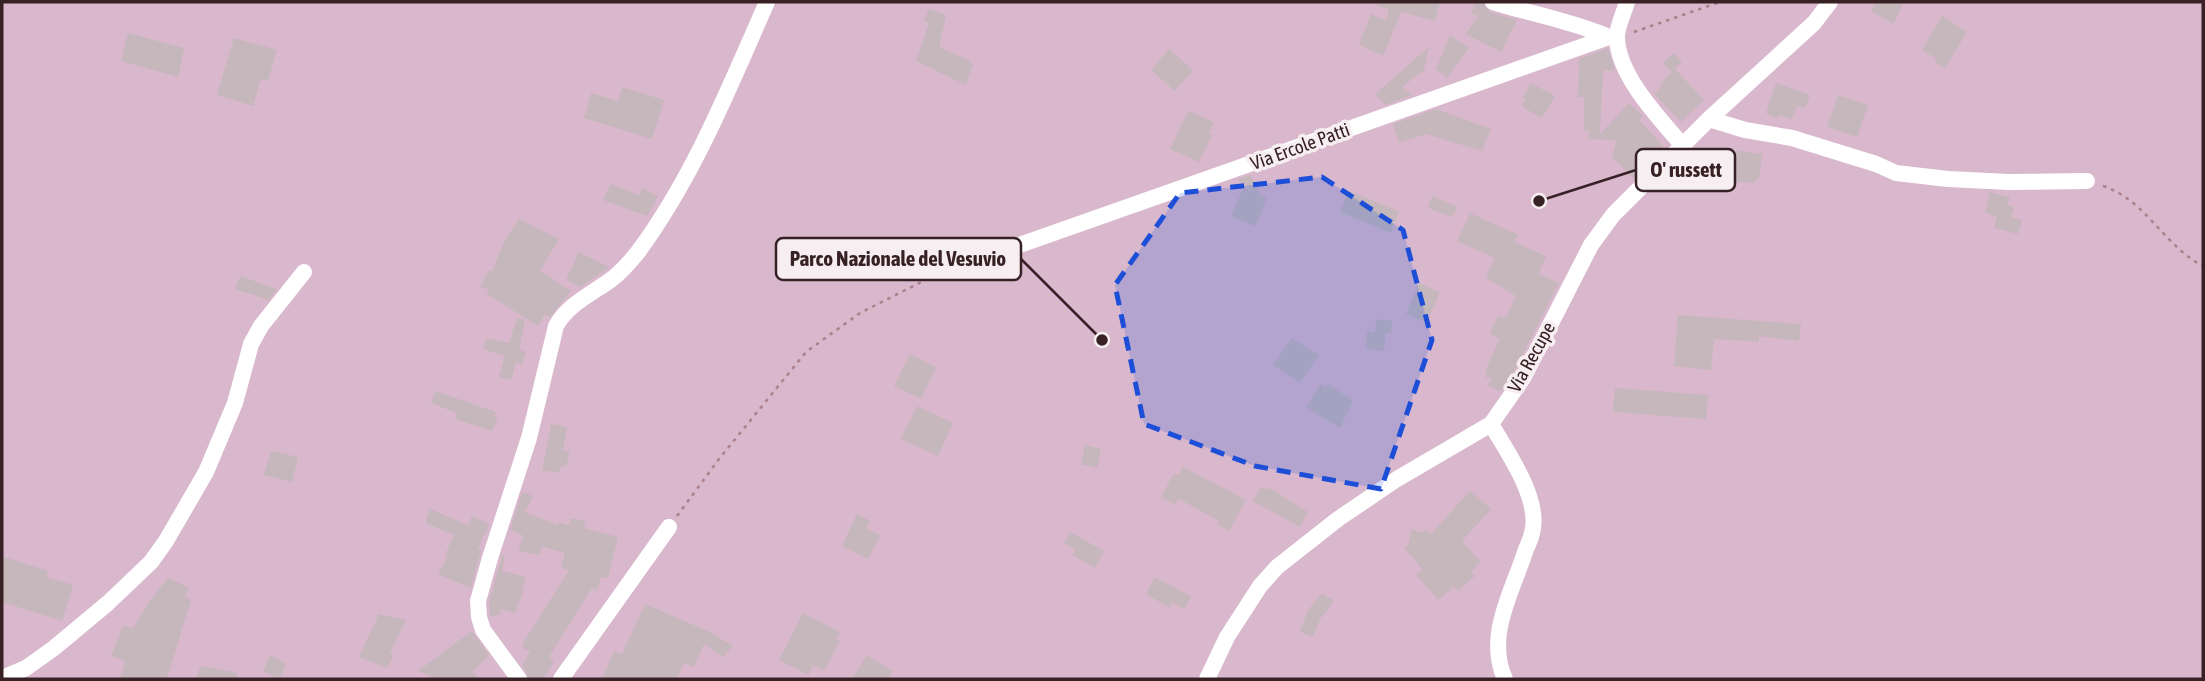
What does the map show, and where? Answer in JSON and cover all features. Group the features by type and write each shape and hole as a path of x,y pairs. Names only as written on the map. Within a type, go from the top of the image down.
{"street":[{"path":"519,679 483,630 478,601 529,438 556,326 575,304 626,266 669,205 719,111 767,2"},
{"path":"1493,2 1588,27 1613,37"},
{"path":"1627,2 1613,37 1642,99 1683,146"},
{"name":"Via Recupe","path":"1207,679 1227,637 1260,586 1278,567 1338,519 1397,479 1491,424 1522,378 1591,245 1614,215 1709,119 1814,23 1830,2"},
{"name":"Via Ercole Patti","path":"983,258 1613,37"},
{"path":"1709,119 1745,130 1792,138 1896,173 2009,182 2087,181"},
{"path":"2,678 26,668 54,648 151,562 206,471 235,403 251,344 261,326 304,272"},
{"path":"1491,424 1529,493 1534,527 1503,613 1496,641 1505,679"},
{"path":"561,679 669,527"}],"path":[{"path":"1613,37 1720,2"},
{"path":"2087,181 2109,188 2133,202 2173,244 2203,266"},
{"path":"669,527 719,459 806,352 860,313 943,271 983,258"}],"highlighted area":[{"path":"1322,177 1403,230 1432,340 1381,489 1255,466 1144,424 1115,285 1180,193"}],"shaded area":[{"path":"2,2 2203,2 2203,679 2,679"}],"building":[{"path":"1378,2 1440,2 1435,21 1401,12 1383,56 1359,45 1371,14 1386,20 1389,9 1377,6"},
{"path":"1475,2 1483,3 1490,12 1517,20 1501,52 1465,34 1479,16 1471,14"},
{"path":"1876,2 1904,2 1893,24 1871,11"},
{"path":"929,9 946,15 939,47 973,64 966,85 916,61 929,23 924,21"},
{"path":"1942,16 1967,32 1945,68 1935,62 1937,59 1922,50"},
{"path":"128,33 184,48 178,77 121,61"},
{"path":"1450,35 1469,48 1447,78 1436,69"},
{"path":"234,38 277,50 268,81 261,79 253,106 217,95"},
{"path":"1429,47 1424,70 1402,87 1412,95 1385,105 1375,94"},
{"path":"1608,48 1615,71 1603,70 1600,134 1629,103 1643,116 1639,120 1664,147 1634,179 1612,157 1617,140 1588,139 1589,130 1584,131 1584,97 1578,97 1579,59"},
{"path":"1169,49 1193,70 1175,91 1151,70"},
{"path":"1674,53 1682,62 1675,69 1704,100 1681,122 1654,94 1672,72 1663,63"},
{"path":"1531,83 1555,96 1542,118 1521,106"},
{"path":"1776,83 1810,95 1805,108 1797,106 1792,119 1779,115 1777,119 1766,113"},
{"path":"622,87 664,100 652,139 584,118 591,93 618,101"},
{"path":"1838,95 1868,105 1857,137 1827,127"},
{"path":"1436,109 1491,129 1482,151 1426,134 1399,143 1393,124"},
{"path":"1188,111 1214,122 1209,133 1212,135 1199,162 1170,149"},
{"path":"1729,150 1762,154 1759,179 1754,183 1725,181"},
{"path":"1251,175 1260,195 1267,198 1255,226 1231,216 1244,187 1256,193 1237,179"},
{"path":"611,184 639,195 642,188 658,196 647,216 603,200"},
{"path":"1349,191 1399,211 1391,233 1340,212"},
{"path":"1990,192 2010,197 2007,205 2014,207 2011,217 2022,220 2018,234 1994,228 1997,216 1985,213"},
{"path":"1432,196 1458,207 1452,217 1428,208"},
{"path":"1470,213 1518,235 1514,242 1546,256 1539,274 1559,283 1515,370 1500,391 1488,386 1491,379 1485,377 1485,371 1500,339 1489,334 1498,316 1506,318 1516,296 1486,278 1495,258 1457,241"},
{"path":"519,219 559,239 540,271 571,291 550,317 545,314 538,326 487,294 489,290 480,287 489,270 492,271 505,240"},
{"path":"579,252 609,267 581,287 566,280"},
{"path":"240,276 277,289 269,300 235,289"},
{"path":"1419,283 1440,292 1427,323 1406,314"},
{"path":"1678,315 1801,324 1799,341 1759,336 1759,342 1714,339 1711,370 1674,366"},
{"path":"517,318 525,320 519,350 526,352 522,365 516,363 511,380 499,377 505,356 483,349 487,338 509,343"},
{"path":"1376,319 1392,321 1391,333 1386,333 1384,351 1366,349 1367,331 1375,332"},
{"path":"1292,338 1319,355 1300,383 1273,365"},
{"path":"910,354 936,367 921,399 894,386"},
{"path":"1321,384 1326,388 1328,384 1353,401 1340,428 1306,407"},
{"path":"1615,388 1708,395 1706,419 1613,412"},
{"path":"435,391 496,412 494,417 498,418 492,431 455,419 457,413 431,403"},
{"path":"917,406 953,423 938,456 901,439"},
{"path":"551,424 567,427 563,451 570,451 566,467 561,466 559,473 542,470"},
{"path":"1085,445 1101,449 1097,468 1081,464"},
{"path":"271,451 298,457 292,482 264,475"},
{"path":"1183,467 1246,500 1229,531 1217,525 1219,521 1179,499 1175,505 1161,497 1174,473 1178,475"},
{"path":"1260,487 1266,490 1268,487 1308,512 1300,527 1253,501"},
{"path":"1470,491 1491,509 1462,541 1481,562 1471,571 1475,576 1458,591 1454,587 1438,600 1416,575 1422,569 1405,549 1412,529 1422,533 1426,529 1431,534"},
{"path":"522,492 533,496 525,512 558,525 558,522 569,525 571,518 586,521 584,528 618,537 608,578 601,577 597,590 592,588 549,657 554,661 543,679 529,679 522,665 530,652 521,646 569,570 561,568 565,553 542,547 540,555 518,551 524,536 510,530"},
{"path":"430,509 468,525 472,516 489,524 478,549 481,550 471,588 438,574 448,556 445,555 454,535 425,523"},
{"path":"857,514 870,521 866,528 880,535 868,559 842,546"},
{"path":"1070,532 1104,551 1095,568 1072,555 1075,549 1064,543"},
{"path":"502,555 505,556 502,571 526,577 521,589 524,590 515,613 501,609 499,615 490,616 489,602"},
{"path":"4,557 48,571 46,577 73,585 62,621 2,602"},
{"path":"1155,577 1191,597 1184,609 1172,603 1170,608 1146,594"},
{"path":"168,578 189,588 185,597 191,600 167,679 120,679 125,661 111,656 123,626 133,628"},
{"path":"1322,593 1334,601 1320,619 1313,637 1300,632 1308,610"},
{"path":"645,604 710,632 733,646 723,657 704,644 694,667 684,663 677,679 602,679 614,651 622,654"},
{"path":"803,613 840,632 836,639 840,641 824,671 813,665 809,675 779,660"},
{"path":"379,614 406,620 390,653 394,655 387,668 359,657"},
{"path":"472,631 489,655 472,672 481,679 436,679 418,671"},
{"path":"270,655 286,664 280,679 263,672"},
{"path":"867,655 893,671 888,679 852,679"},
{"path":"201,666 237,673 237,679 195,679"}],"place":[{"name":"O' russett","path":"1539,201"},
{"name":"Parco Nazionale del Vesuvio","path":"1102,340"}]}
